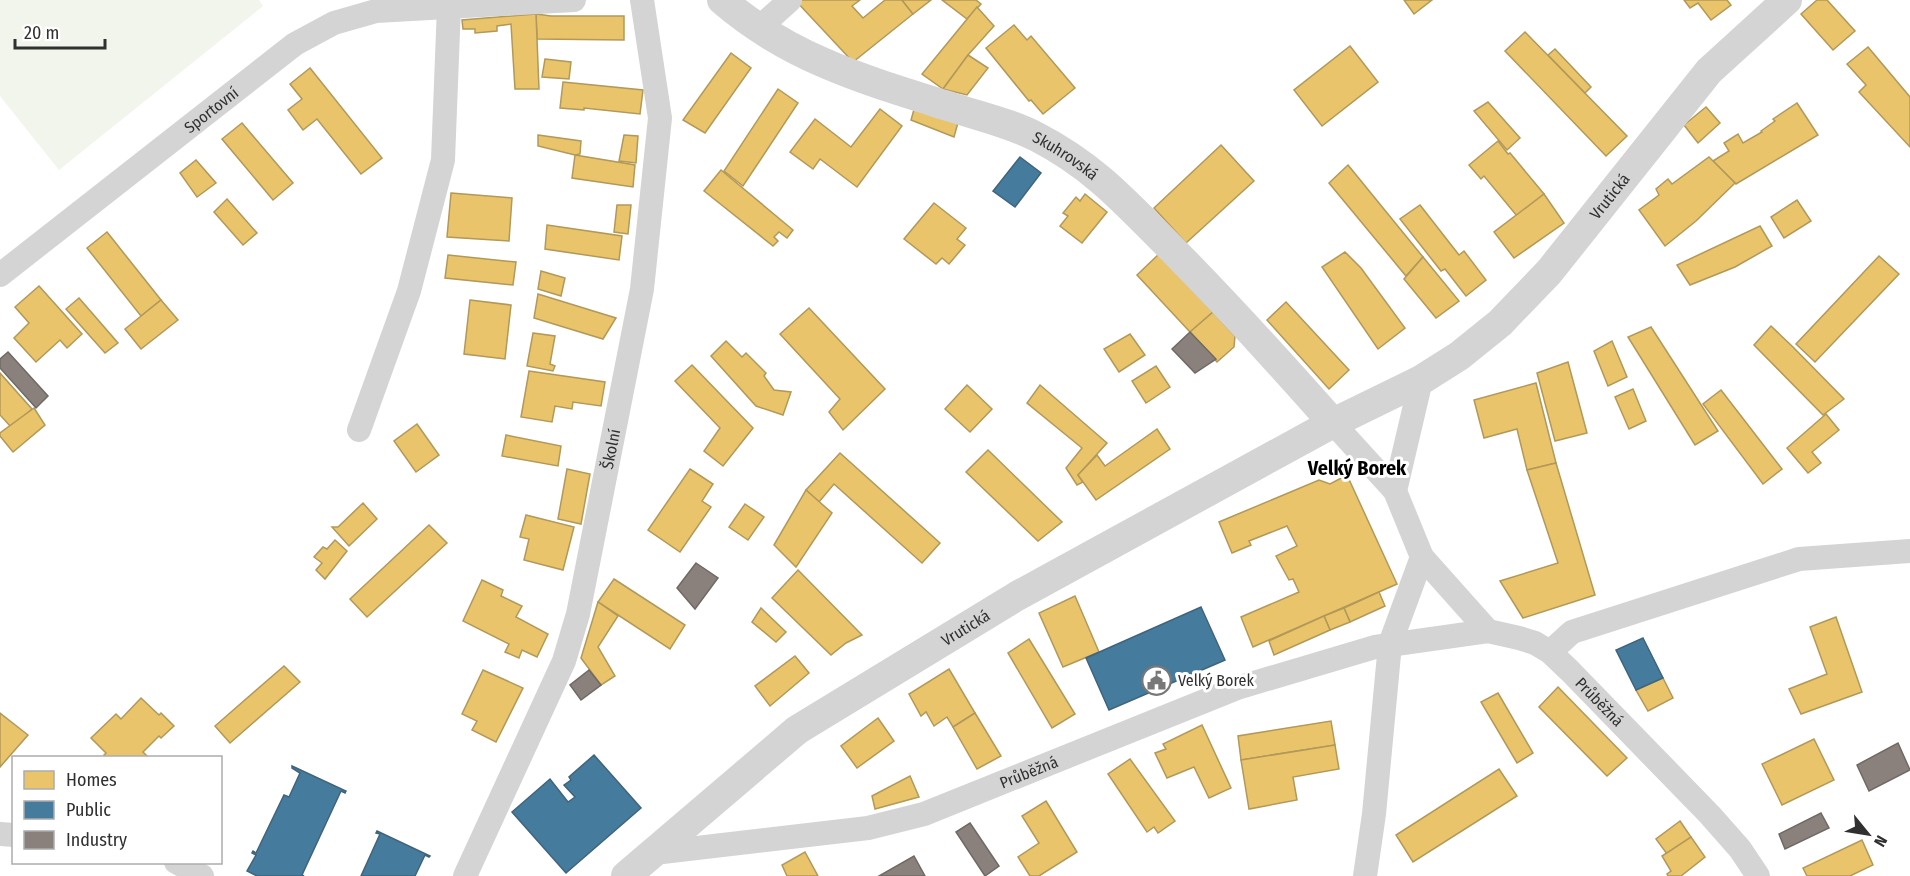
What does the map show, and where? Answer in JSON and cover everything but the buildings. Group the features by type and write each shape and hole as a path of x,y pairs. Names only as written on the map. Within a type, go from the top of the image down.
{"street":[{"name":"Sportovní","path":"0,275 295,45 334,23 376,11 574,0"},
{"name":"Školní","path":"465,876 564,660 578,614 644,278 660,118 642,0"},
{"name":"Skuhrovská","path":"722,0 759,28 829,67 1034,135 1086,166 1113,188 1238,316 1333,423"},
{"path":"759,28 790,0"},
{"name":"Vrutická","path":"626,876 797,730 1017,596 1333,423 1421,380 1459,356 1500,323 1549,272 1709,71 1787,0"},
{"path":"359,430 409,291 444,160 449,6"},
{"path":"1395,491 1421,380"},
{"path":"1333,423 1395,491 1422,557 1488,631"},
{"path":"1550,652 1572,632 1799,559 1910,551"},
{"path":"1365,876 1374,814 1390,644 1422,557"},
{"name":"Průběžná","path":"654,853 868,828 924,814 1237,688 1375,646 1488,631 1519,638 1550,652 1710,815 1740,849 1758,876"},
{"path":"180,864 202,876"}],"shaded area":[{"path":"0,0 259,0 263,6 59,170 0,96"}],"place":[{"name":"Velký Borek","path":"1157,680"}],"district":[{"name":"Velký Borek","path":"1357,468"}]}
